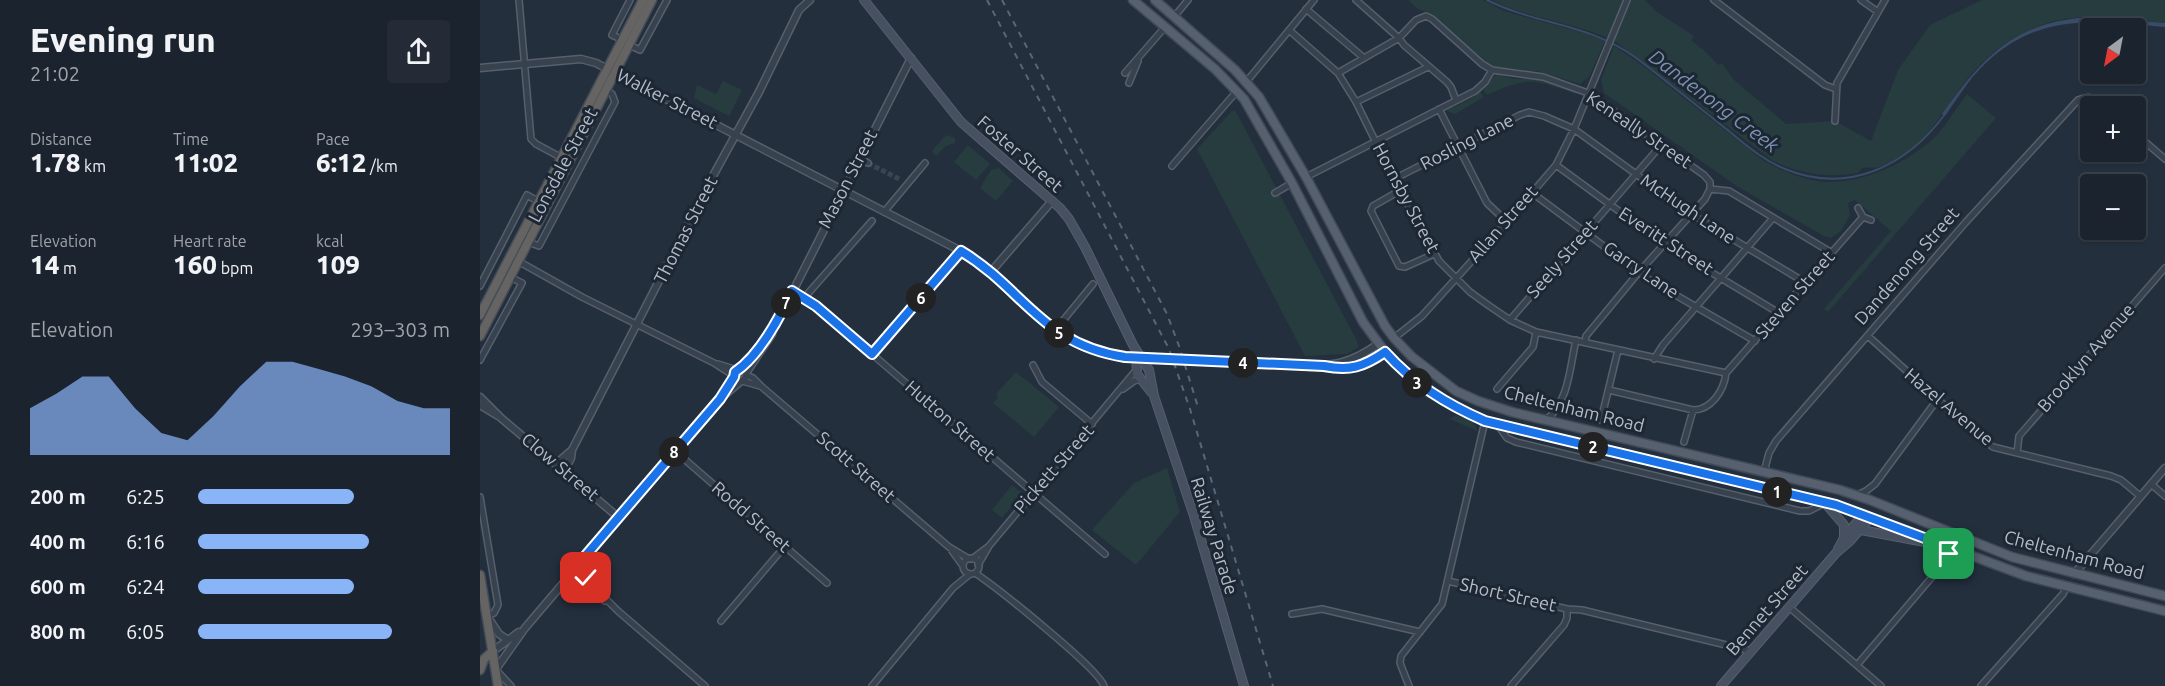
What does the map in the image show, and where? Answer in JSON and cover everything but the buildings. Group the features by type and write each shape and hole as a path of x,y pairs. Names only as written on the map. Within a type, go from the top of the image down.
{"highway":[{"name":"Lonsdale Street","path":"626,43 643,0"},
{"name":"Lonsdale Street","path":"480,336 612,70 652,0"},
{"name":"Lonsdale Street","path":"480,315 539,202 606,90 612,70"},
{"path":"480,575 498,686"},
{"path":"480,636 488,620"},
{"path":"480,670 484,659 493,651"}],"main road":[{"name":"Foster Street","path":"864,0 961,122 1052,201 1069,219 1100,276 1133,345 1149,370"},
{"path":"1133,0 1215,69 1237,91 1252,111 1292,183 1358,313 1378,344 1394,338"},
{"name":"Cheltenham Road","path":"1155,0 1247,81 1281,131 1385,326 1419,363 1456,391 1478,401 1546,420 1857,495 2012,557 2165,596"},
{"path":"1165,27 1174,17"},
{"path":"1237,91 1247,81"},
{"path":"1292,183 1306,177"},
{"path":"1385,352 1394,338"},
{"name":"Cheltenham Road","path":"1378,344 1410,377 1429,392 1485,421 1826,503 1867,516 2026,576 2165,611"},
{"name":"Foster Street","path":"1133,345 1137,369"},
{"path":"1142,365 1149,370 1147,377 1142,379 1137,375 1137,369 1142,365"},
{"name":"Railway Parade","path":"1149,370 1154,396 1194,516 1244,686"},
{"name":"Railway Parade","path":"1142,379 1154,396"},
{"name":"Dandenong Street","path":"1760,488 1764,472"},
{"path":"1826,503 1844,525 1844,538"},
{"path":"1867,516 1877,503"},
{"name":"Bennet Street","path":"1721,686 1836,553 1861,530 1867,516"},
{"name":"Bennet Street","path":"1836,553 1844,538 1867,516"},
{"path":"1861,530 1950,547"},
{"path":"2067,586 2074,574"}],"street":[{"path":"519,0 531,139 534,143 566,160"},
{"path":"630,0 612,35 640,50 667,0"},
{"name":"Thomas Street","path":"799,10 800,0"},
{"name":"Thomas Street","path":"564,471 571,458 572,450 799,10 810,0"},
{"path":"1174,17 1188,0"},
{"path":"1247,81 1314,0"},
{"path":"1356,0 1451,87 1456,100"},
{"name":"Allan Street","path":"1394,338 1422,316 1508,222 1556,165 1574,129 1594,75 1627,0"},
{"path":"1714,0 1825,85 1836,89"},
{"path":"1861,0 1878,12"},
{"path":"1835,121 1838,101 1837,83 1885,0"},
{"path":"1306,9 1364,58"},
{"path":"1306,177 1480,88 1492,70 1482,64 1432,19 1422,16 1399,38 1338,73"},
{"path":"1125,73 1165,27"},
{"name":"Hornsby Street","path":"1289,30 1338,73 1356,102 1434,254 1470,292 1510,320 1536,332 1726,373"},
{"path":"1130,83 1139,57"},
{"name":"Mason Street","path":"740,376 761,354 778,324 792,291 910,58"},
{"name":"Walker Street","path":"480,68 584,59 612,70 961,251 990,273 1041,320 1078,344 1107,354 1186,361 1324,366"},
{"path":"1356,102 1428,67"},
{"name":"Keneally Street","path":"1492,70 1543,77 1588,93 1704,175 1710,182 1710,189"},
{"name":"Lonsdale Street","path":"528,242 539,246 615,102 613,95 606,90"},
{"path":"1173,166 1237,91"},
{"name":"Dandenong Street","path":"1764,472 1773,445 1966,222 2080,99"},
{"path":"1439,109 1487,203 1508,222"},
{"name":"Rosling Lane","path":"1394,179 1528,112 1574,129"},
{"name":"McHugh Lane","path":"1574,129 1691,214 1806,283"},
{"path":"2146,143 2165,159"},
{"name":"Seely Street","path":"1510,320 1662,144"},
{"path":"859,158 868,163"},
{"path":"884,212 925,163"},
{"name":"Everitt Street","path":"1556,165 1664,244 1779,313"},
{"path":"901,180 907,183"},
{"path":"1275,193 1292,183"},
{"path":"1585,342 1586,336 1639,272 1705,199 1710,189 1729,191 1832,253"},
{"path":"1401,190 1373,206 1371,211 1399,266 1405,267 1434,254"},
{"name":"Garry Lane","path":"1531,192 1639,272 1755,341"},
{"name":"Lonsdale Street","path":"480,286 527,195 539,202"},
{"path":"990,273 1052,201"},
{"path":"1858,208 1863,217 1871,220"},
{"name":"Steven Street","path":"1693,410 1706,408 1723,386 1726,373 1863,217"},
{"path":"1654,359 1695,306 1773,218"},
{"path":"804,298 872,221"},
{"path":"872,354 961,251"},
{"name":"Scott Street","path":"518,261 582,297 740,376 759,383 949,547 971,559 976,570"},
{"name":"Brooklyn Avenue","path":"2017,453 2019,436 2165,268"},
{"path":"480,360 522,283 510,277"},
{"path":"1061,322 1093,284"},
{"name":"Hutton Street","path":"792,291 804,298 872,354 1105,554"},
{"name":"Mason Street","path":"740,376 788,301"},
{"path":"1497,389 1533,347 1536,332"},
{"name":"Hazel Avenue","path":"1868,336 1983,441 1993,447 2111,476 2121,480 2140,496"},
{"path":"1546,420 1556,412 1566,386 1576,340"},
{"path":"1324,366 1352,360 1378,344"},
{"path":"1601,420 1618,350"},
{"path":"1324,366 1346,369 1369,362 1385,352"},
{"path":"1033,364 1041,381 1092,424"},
{"name":"Pickett Street","path":"953,588 976,570 989,546 1137,369"},
{"path":"511,686 496,670 525,628 740,376"},
{"name":"Pickett Street","path":"1119,392 1134,381 1142,379"},
{"path":"1609,390 1693,410 1684,442"},
{"name":"Clow Street","path":"480,397 501,418 618,517"},
{"path":"1857,495 1873,486 1937,400"},
{"name":"Clow Street","path":"480,405 501,418"},
{"path":"1409,686 1400,658 1404,650 1441,606 1485,421"},
{"path":"1497,424 1507,438 1515,442 1800,511 1809,511 1826,503"},
{"name":"Thomas Street","path":"556,464 572,450"},
{"name":"Rodd Street","path":"675,451 827,583"},
{"path":"2074,574 2165,468"},
{"path":"2151,484 2165,496"},
{"path":"480,496 498,605 488,620 508,640"},
{"path":"721,621 785,546"},
{"name":"Pickett Street","path":"872,686 953,588 965,561 989,546"},
{"name":"Scott Street","path":"949,547 964,567 976,570"},
{"path":"1857,665 1944,563 1950,547"},
{"path":"575,568 618,611"},
{"path":"976,570 1098,675 1104,686"},
{"path":"570,574 618,611 705,686"},
{"name":"Short Street","path":"1448,580 1751,651"},
{"path":"1981,686 2063,594 2067,586"},
{"path":"1789,607 1881,686"},
{"path":"1292,614 1319,609 1420,632"},
{"path":"1511,686 1564,625 1567,609"},
{"path":"493,651 525,628"}],"green space":[{"path":"1408,0 1483,0 1504,11 1605,41 1589,77 1580,84 1536,71 1512,72 1491,66 1427,12 1418,9"},
{"path":"1492,0 1645,0 1657,12 1694,36 1691,40 1718,65 1722,63 1733,79 1786,124 1835,121 1871,141 1898,70 1930,25 1982,0 2165,0 2165,23 2146,21 2146,18 2079,17 2051,22 2027,31 1995,51 1977,68 1930,130 1908,153 1880,167 1862,168 1858,173 1825,175 1804,172 1773,161 1616,42 1586,30 1507,7"},
{"path":"1614,46 1642,65 1764,161 1789,173 1816,181 1848,181 1874,174 1900,162 1934,138 1967,94 1996,118 1828,312 1824,309 1891,231 1855,200 1848,203 1850,215 1841,231 1831,238 1824,236 1738,187 1604,93 1601,80"},
{"path":"1496,74 1513,79 1543,79 1575,90 1576,94 1550,85 1522,82 1487,95 1483,90"},
{"path":"723,81 742,90 729,116 694,98 697,85 716,94"},
{"path":"1480,91 1484,97 1455,114 1447,109 1470,99"},
{"path":"1235,110 1356,339 1359,347 1347,354 1305,356 1197,149"},
{"path":"946,135 955,138 955,143 946,146 936,156 932,151"},
{"path":"968,145 990,164 976,180 954,162"},
{"path":"999,168 1013,181 996,201 980,188 991,170"},
{"path":"1016,372 1059,407 1034,437 993,403 998,397 996,394"},
{"path":"1456,415 1472,422 1477,431 1450,419"},
{"path":"1167,468 1180,512 1136,565 1092,530 1134,483"},
{"path":"1012,485 1022,493 1002,518 992,510"}],"water":[{"path":"2080,19 2080,23 2042,29 2020,38 1999,52 1973,76 1945,116 1942,114 1973,74 2005,44 2023,33"},
{"path":"2146,21 2165,23 2165,27 2146,26"}],"waterway":[{"name":"Dandenong Creek","path":"1487,0 1524,15 1599,37 1617,46 1635,57 1761,156 1785,169 1808,176 1831,179 1853,177 1874,171 1913,148 1945,114"}],"tunnel":[{"path":"868,163 901,180"}],"railway":[{"path":"987,0 1169,349 1190,409 1273,686"},
{"path":"1002,0 1167,314 1198,407"}],"route":[{"path":"586,578 575,568 720,399 735,372 741,369 758,350 792,291 816,306 872,354 961,251 990,273 1041,320 1064,337 1092,350 1125,357 1324,366 1344,369 1369,362 1385,352 1429,392 1485,421 1836,505 1951,548 1949,554"}]}
